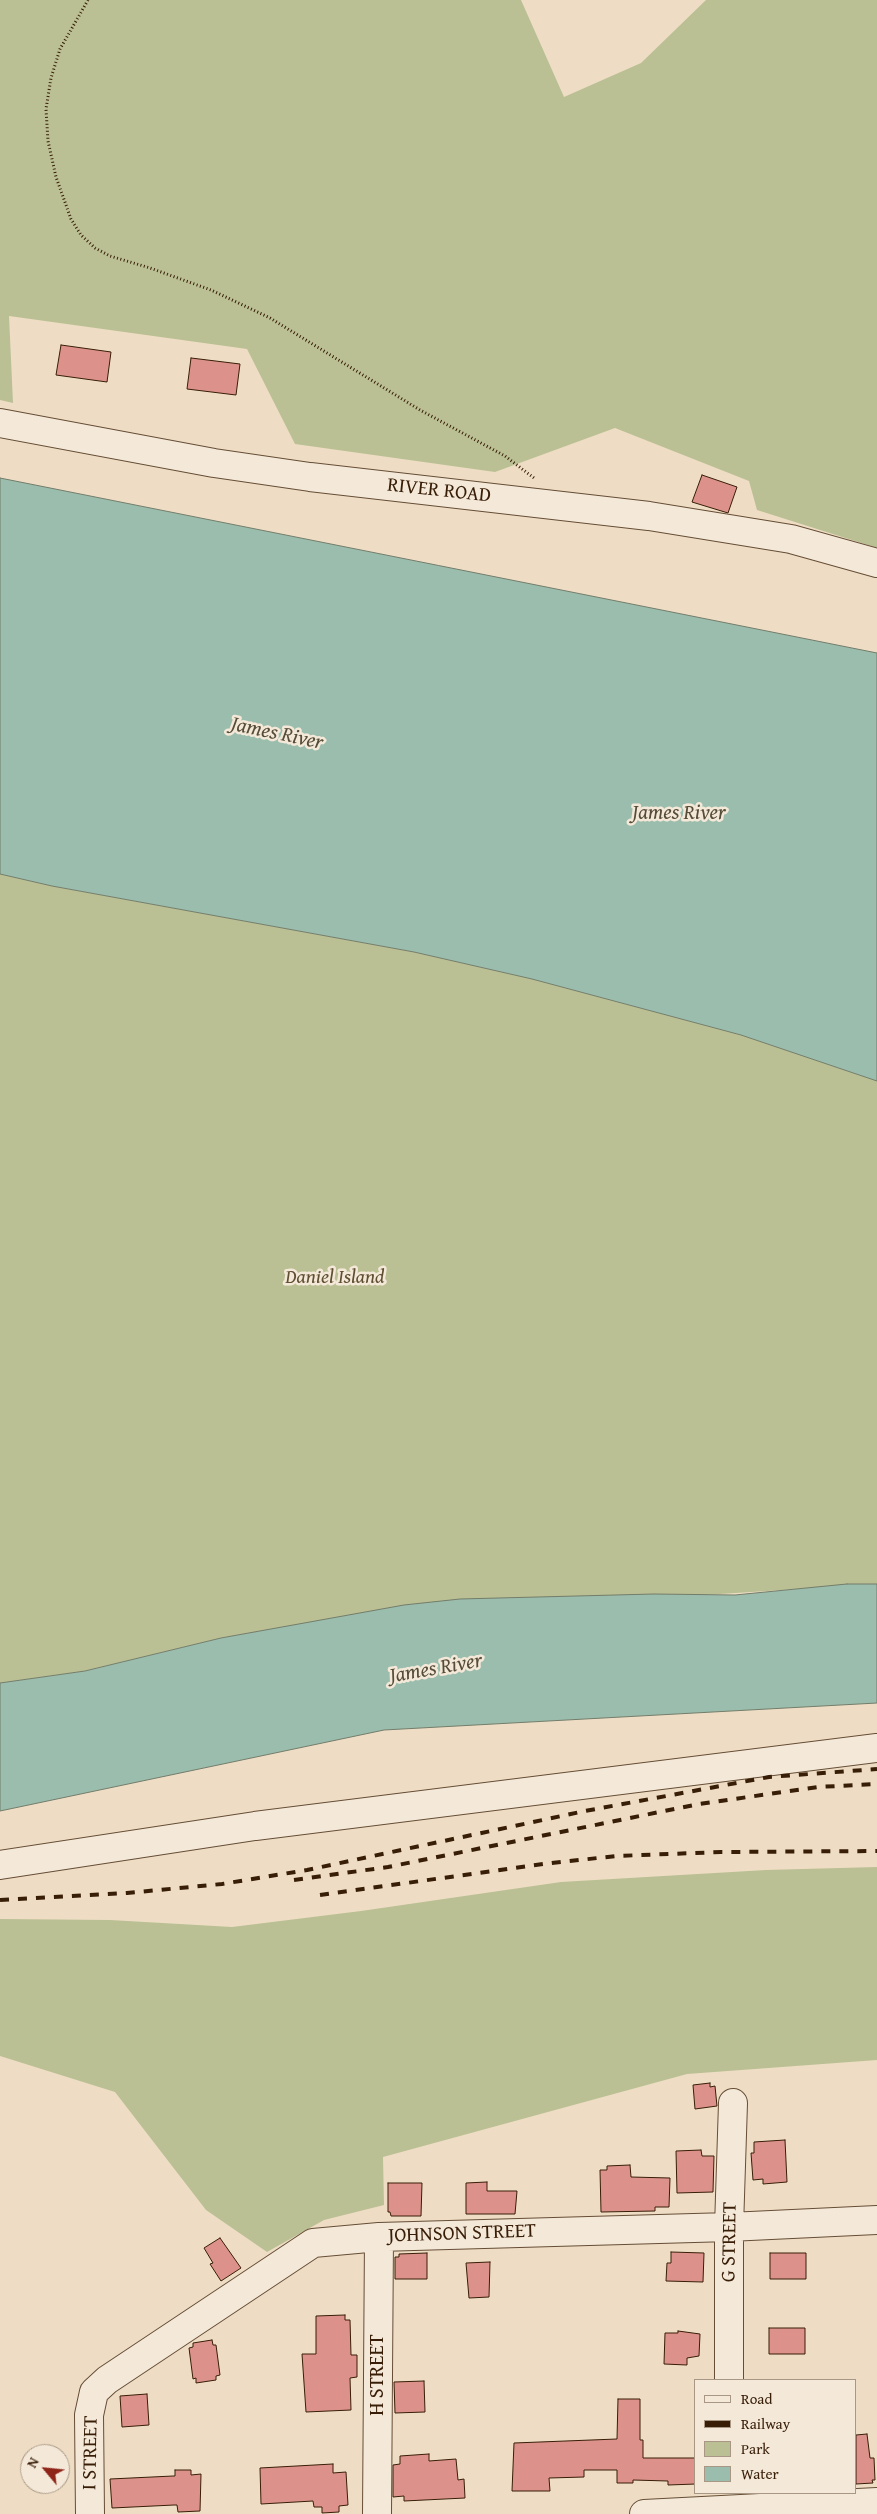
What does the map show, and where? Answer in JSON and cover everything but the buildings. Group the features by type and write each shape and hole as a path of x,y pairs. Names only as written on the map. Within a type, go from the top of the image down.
{"street":[{"name":"RIVER ROAD","path":"0,423 214,463 310,477 558,504 649,516 790,539 877,563"},
{"path":"0,1865 255,1826 877,1748"},
{"name":"G STREET","path":"729,2379 729,2227 733,2103"},
{"name":"JOHNSON STREET","path":"94,2392 107,2380 313,2243 378,2237 729,2227 877,2220"},
{"name":"H STREET","path":"377,2514 378,2237"},
{"name":"I STREET","path":"90,2514 89,2415 94,2392"},
{"path":"644,2514 729,2505 877,2502"}],"path":[{"path":"88,0 60,49 51,78 46,109 48,141 56,177 71,218 81,235 95,248 110,256 211,290 270,318 420,410 504,456 531,476 558,504"}],"green space":[{"path":"0,0 521,0 564,97 641,63 706,0 877,0 877,548 757,510 749,481 615,428 495,472 295,444 247,349 9,316 13,403 0,400"},
{"name":"Daniel Island","path":"0,874 52,886 414,952 532,979 741,1035 877,1081 877,1584 343,1618 221,1638 85,1671 0,1683"},
{"path":"877,1867 877,2060 687,2074 383,2157 384,2205 324,2220 267,2252 206,2210 115,2092 0,2056 0,1919 110,1920 232,1927 361,1911 561,1882 766,1870"}],"water":[{"name":"James River","path":"0,478 877,653 877,1081 741,1035 532,979 414,952 52,886 0,874"},
{"name":"James River","path":"847,1584 877,1584 877,1703 384,1730 0,1811 0,1683 85,1671 221,1638 404,1605 460,1599 654,1594 735,1595"}],"railway":[{"path":"0,1900 127,1893 222,1884 307,1870 585,1811 769,1777 877,1769"},
{"path":"294,1880 388,1867 699,1804 818,1787 877,1784"},
{"path":"320,1895 543,1864 616,1856 721,1852 877,1851"}]}
